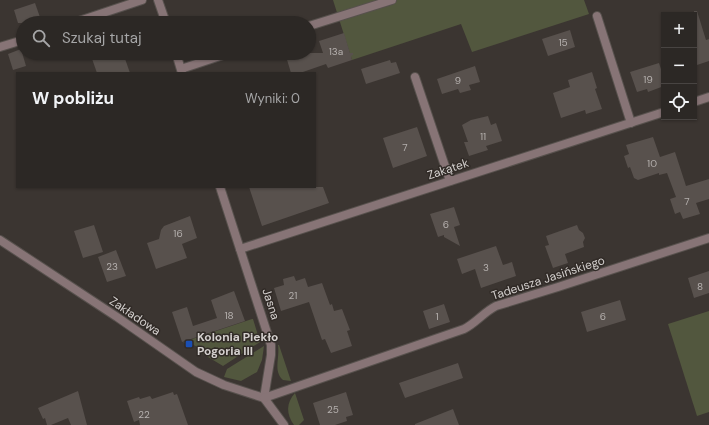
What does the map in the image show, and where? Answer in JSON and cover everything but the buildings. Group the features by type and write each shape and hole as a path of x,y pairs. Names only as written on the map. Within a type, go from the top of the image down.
{"street":[{"path":"94,16 142,0"},
{"path":"158,0 164,16"},
{"path":"316,24 392,0"},
{"path":"597,16 631,123"},
{"path":"0,47 16,42"},
{"path":"178,60 182,71 211,60"},
{"path":"415,77 450,181"},
{"path":"697,101 709,97"},
{"name":"Zakątek","path":"240,249 661,113"},
{"name":"Jasna","path":"220,188 271,346 271,355 264,398"},
{"name":"Tadeusza Jasińskiego","path":"264,398 464,328 475,323 487,311 496,306 558,288 709,238"},
{"name":"Zakładowa","path":"0,240 196,372 224,385 264,398"},
{"path":"264,398 284,425"}],"green space":[{"path":"333,0 584,0 589,14 472,52 461,24 352,60"},
{"path":"709,311 709,412 697,416 668,324"},
{"path":"252,319 260,342 223,366 198,351 199,348 190,343 188,345 183,342"},
{"path":"278,345 291,381 283,380 278,373"},
{"path":"264,346 262,360 257,372 241,381 224,377 227,369"},
{"path":"295,393 304,420 299,425 294,425 288,413 290,401"}],"place":[{"name":"Kolonia Piekło Pogoria III","path":"189,344"}]}
